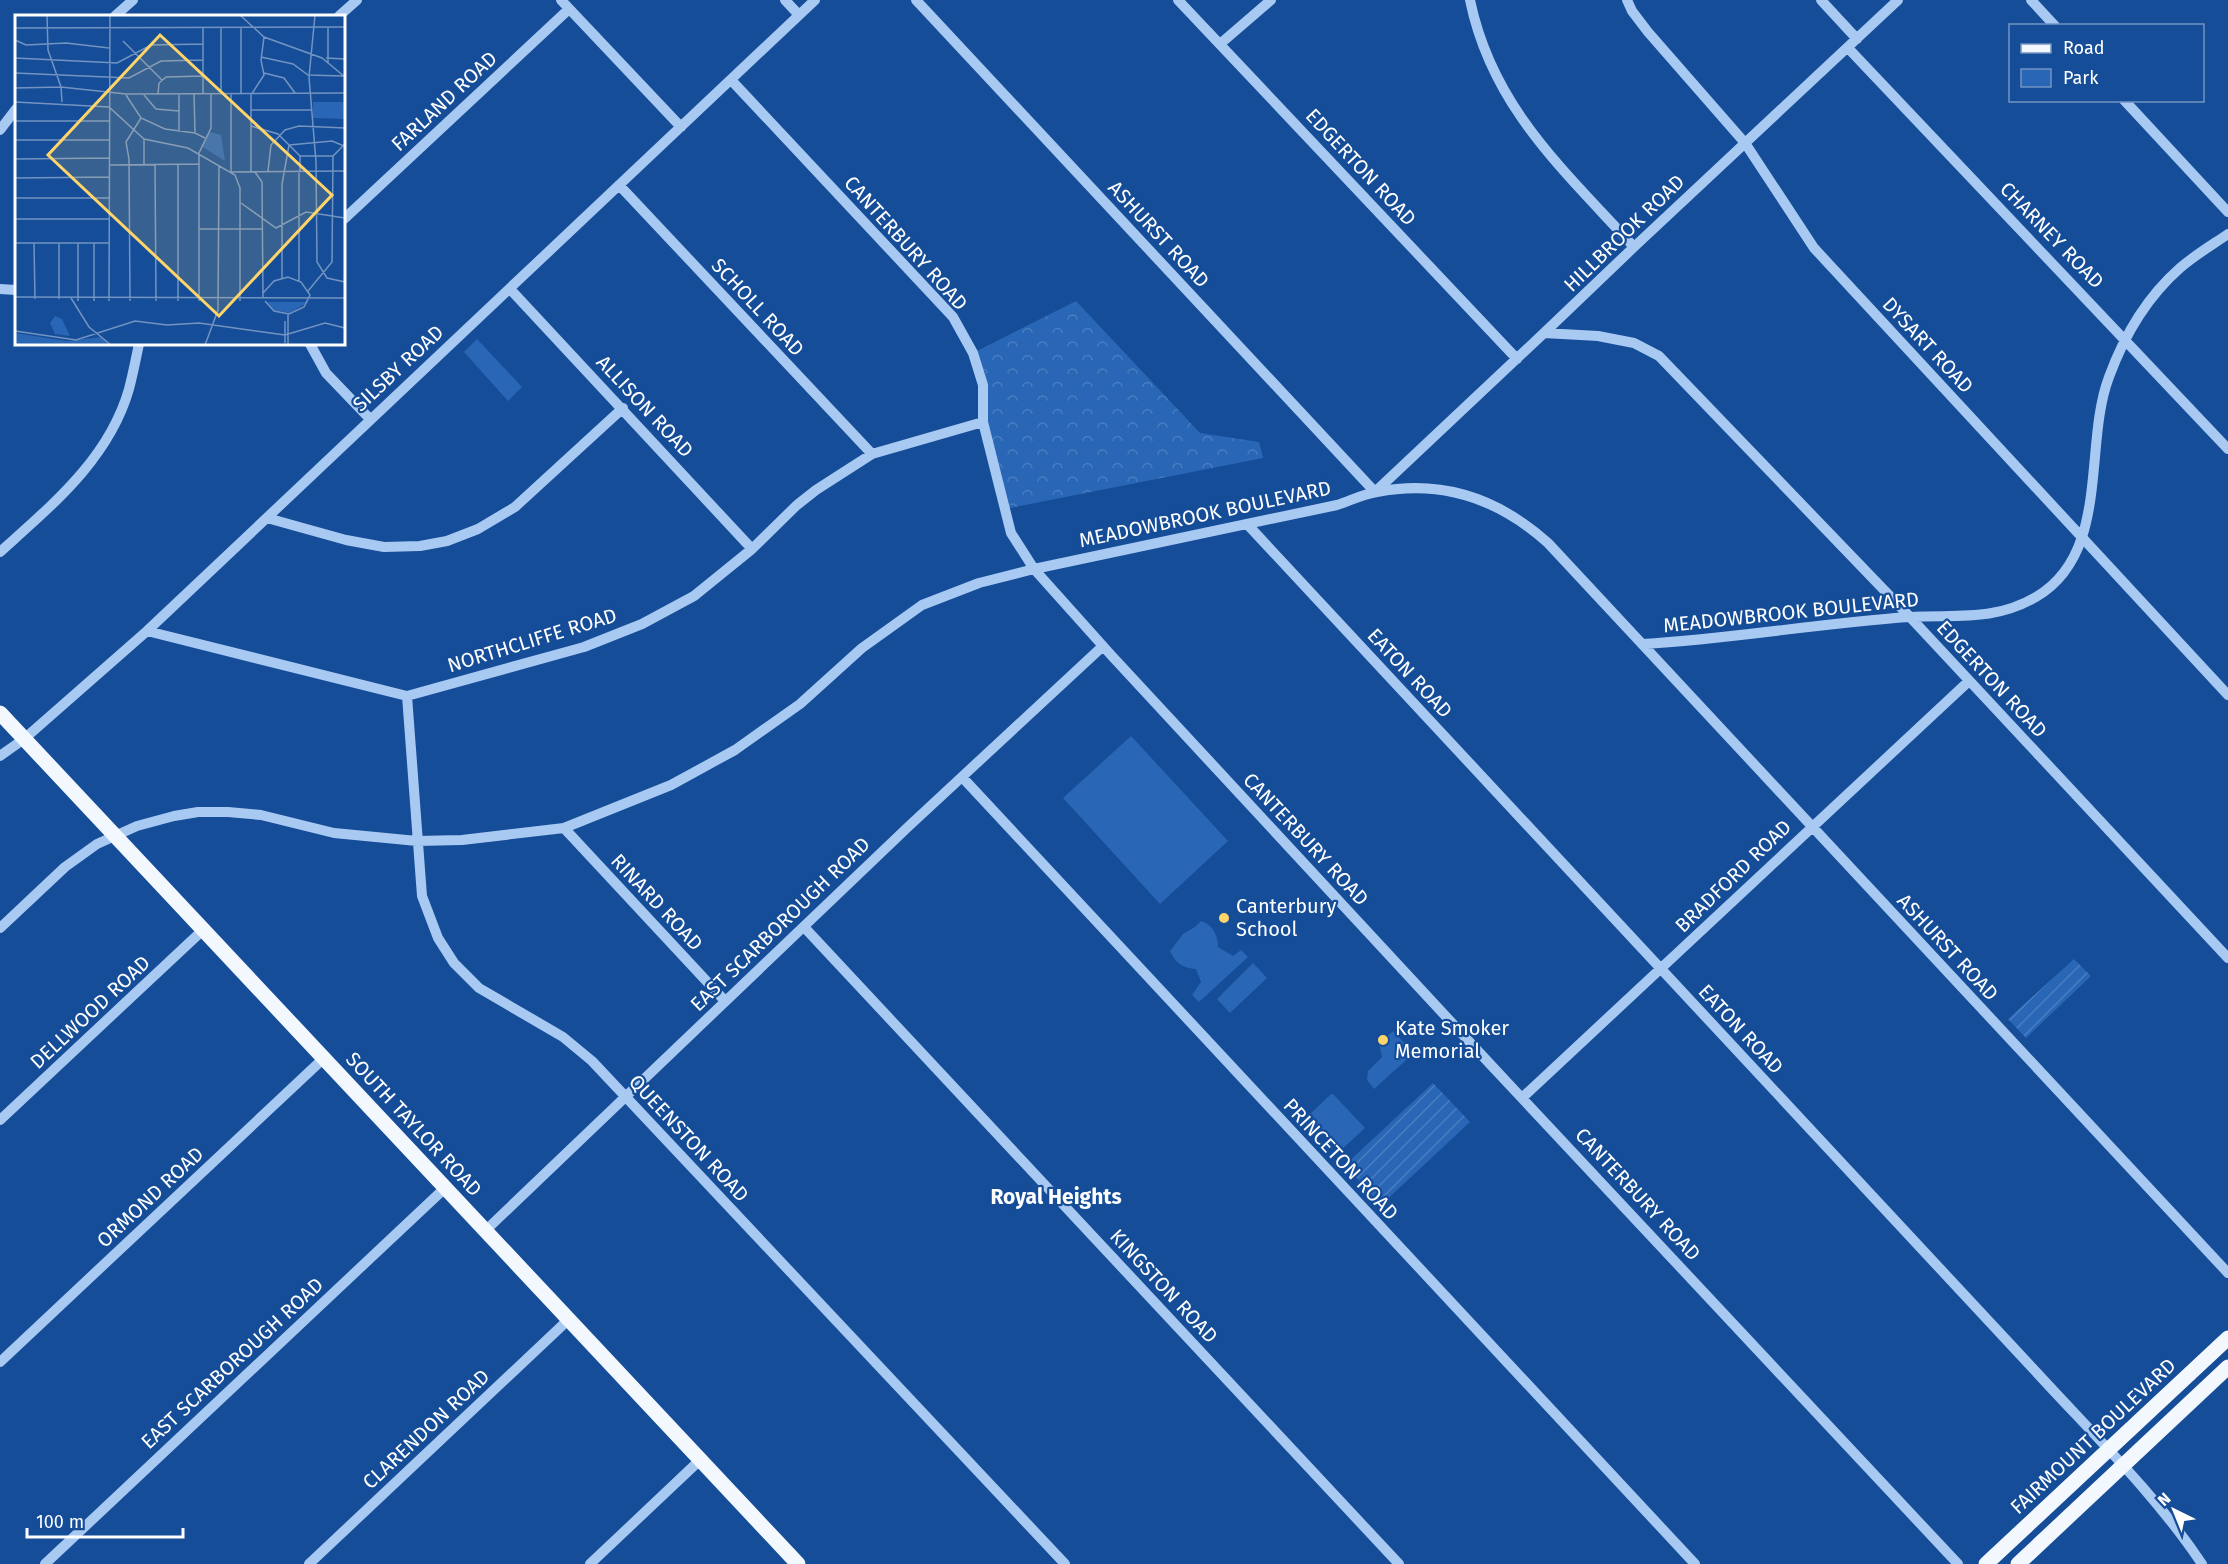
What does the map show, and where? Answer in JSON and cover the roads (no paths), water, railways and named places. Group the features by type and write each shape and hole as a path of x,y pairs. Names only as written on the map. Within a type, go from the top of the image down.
{"main road":[{"name":"SOUTH TAYLOR ROAD","path":"0,713 798,1564"},
{"name":"FAIRMOUNT BOULEVARD","path":"1986,1564 2228,1338"},
{"path":"2018,1564 2228,1367"}],"street":[{"path":"116,15 133,0"},
{"path":"340,15 357,0"},
{"path":"561,0 681,127"},
{"path":"785,0 799,15"},
{"name":"SILSBY ROAD","path":"0,756 24,739 147,631 732,81 815,0"},
{"name":"ASHURST ROAD","path":"916,0 1375,492"},
{"name":"EDGERTON ROAD","path":"1178,0 1517,359"},
{"path":"1220,44 1271,0"},
{"path":"1470,0 1475,23 1489,62 1503,90 1533,136 1634,246"},
{"name":"DYSART ROAD","path":"1627,0 1632,11 1648,32 1745,143 1814,248 2228,695"},
{"path":"1821,0 1857,39"},
{"name":"HILLBROOK ROAD","path":"1375,492 1898,0"},
{"path":"2031,0 2053,24"},
{"name":"FARLAND ROAD","path":"345,218 569,9"},
{"name":"CHARNEY ROAD","path":"1848,48 2228,449"},
{"name":"CANTERBURY ROAD","path":"732,81 953,317 973,353 983,385 983,423 1011,533 1034,569 1103,646 1958,1564"},
{"path":"2126,102 2228,212"},
{"path":"0,130 15,110"},
{"name":"SCHOLL ROAD","path":"619,185 872,454"},
{"name":"MEADOWBROOK BOULEVARD","path":"0,928 65,867 115,835 137,826 174,816 198,812 261,815 334,833 417,841 462,840 564,828 672,785 735,750 800,704 862,648 922,605 979,584 1034,569 1337,505 1375,492 1422,488 1456,492 1481,500 1517,517 1548,543 1643,644 1708,640 1910,617 1982,616 2001,611 2027,601 2048,589 2059,579 2076,554 2090,503 2102,405 2108,378 2126,340 2136,320 2162,285 2182,266 2228,234"},
{"path":"0,289 15,290"},
{"name":"ALLISON ROAD","path":"510,289 753,549"},
{"name":"EDGERTON ROAD","path":"1544,333 1598,336 1634,343 1659,356 1910,617 2228,958"},
{"path":"0,552 62,496 95,459 115,425 129,389 139,345"},
{"path":"311,345 326,373 370,419"},
{"path":"267,518 346,540 384,547 420,546 447,541 478,529 515,507 623,408"},
{"name":"NORTHCLIFFE ROAD","path":"147,631 407,696 584,647 642,624 694,596 753,549 797,505 872,454 983,423"},
{"name":"EATON ROAD","path":"1247,524 2108,1450 2184,1537 2202,1564"},
{"name":"ASHURST ROAD","path":"1643,644 2228,1273"},
{"name":"EAST SCARBOROUGH ROAD","path":"484,1231 625,1095 1103,646"},
{"name":"BRADFORD ROAD","path":"1523,1097 1969,681"},
{"name":"QUEENSTON ROAD","path":"407,696 422,896 438,938 454,963 479,988 563,1037 592,1061 1065,1564"},
{"name":"PRINCETON ROAD","path":"962,777 1695,1564"},
{"name":"RINARD ROAD","path":"564,828 725,1001"},
{"name":"KINGSTON ROAD","path":"804,927 1399,1564"},
{"name":"DELLWOOD ROAD","path":"0,1120 204,929"},
{"name":"ORMOND ROAD","path":"0,1362 324,1058"},
{"name":"EAST SCARBOROUGH ROAD","path":"45,1564 445,1188"},
{"name":"CLARENDON ROAD","path":"309,1564 568,1320"},
{"path":"590,1564 700,1460"}],"place":[{"name":"Canterbury School","path":"1224,918"},
{"name":"Kate Smoker Memorial","path":"1383,1040"}],"district":[{"name":"Royal Heights","path":"1056,1197"}]}
